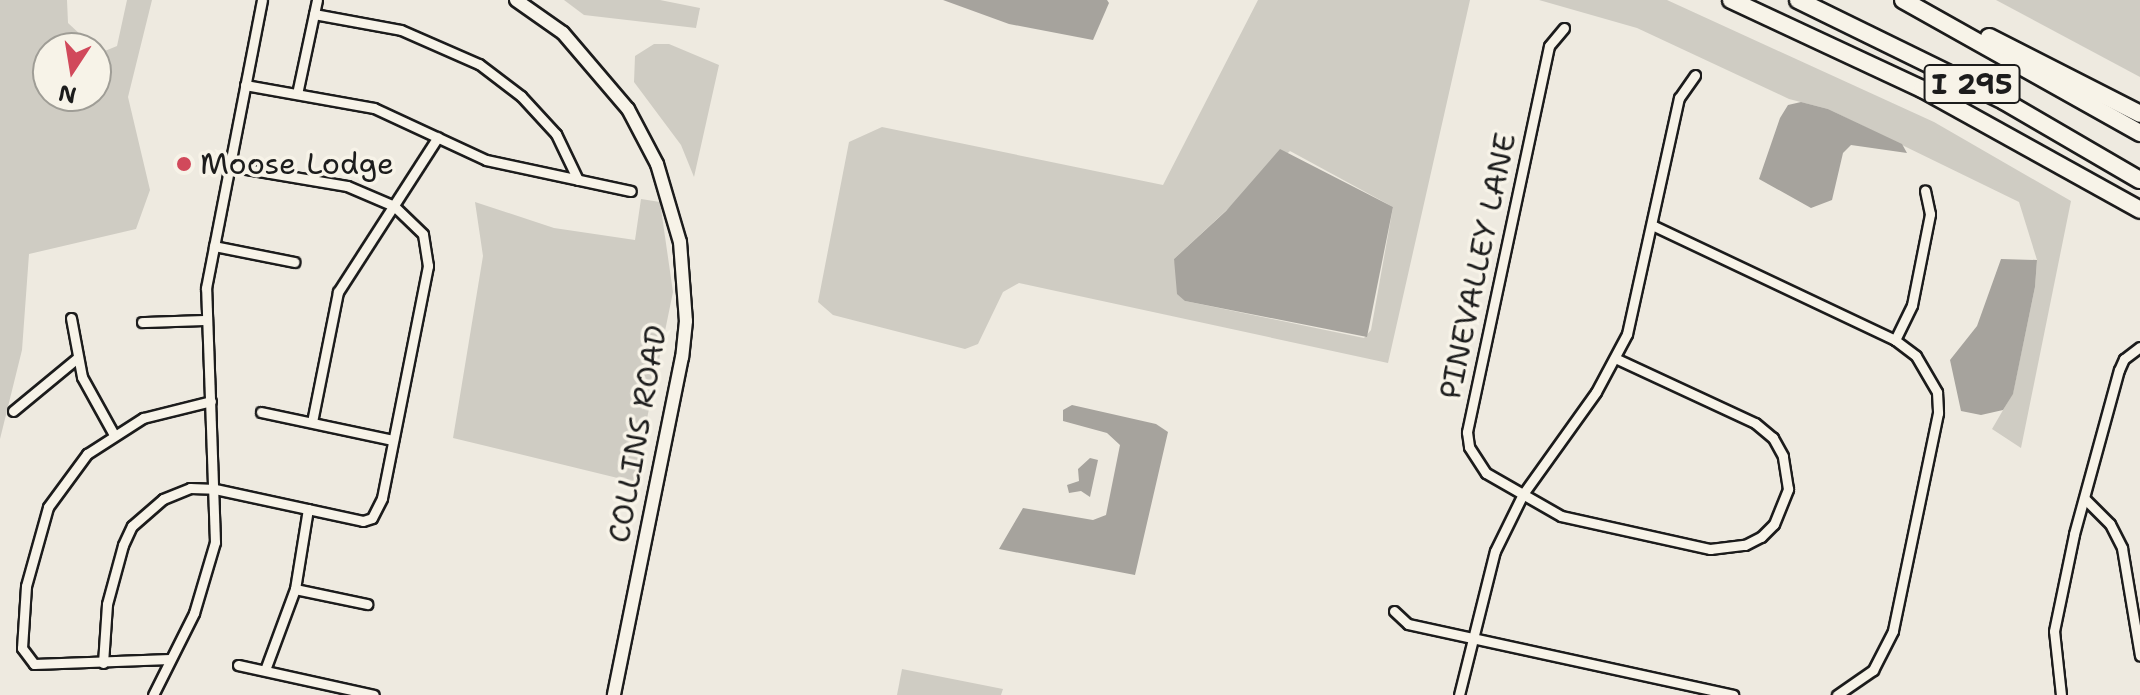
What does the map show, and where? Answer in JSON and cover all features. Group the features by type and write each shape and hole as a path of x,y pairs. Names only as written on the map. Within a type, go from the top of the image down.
{"highway":[{"path":"1731,0 1922,89 2140,210"},
{"name":"I 295","path":"1798,0 2004,101 2140,180"},
{"name":"I 295","path":"1903,0 2140,133"},
{"path":"1921,9 2034,56 2140,114"}],"street":[{"path":"153,695 211,566 215,489 206,288 262,0"},
{"path":"297,94 317,0"},
{"name":"COLLINS ROAD","path":"516,0 563,33 628,109 657,164 680,242 686,307 682,357 614,695"},
{"path":"314,14 428,38 479,64 521,96 556,134 578,180"},
{"name":"PINEVALLEY LANE","path":"1564,28 1549,46 1467,432 1475,460 1486,473 1561,516 1710,549 1745,545 1761,537 1783,507 1788,473 1773,438 1755,423 1617,359"},
{"path":"1459,695 1495,551 1523,494 1617,359 1652,225 1679,98 1695,75"},
{"path":"245,85 374,108 486,160 631,191"},
{"path":"312,422 338,292 438,137"},
{"path":"103,663 114,568 132,526 178,492 215,489 308,509 372,518 382,498 428,266 423,234 394,206 347,186 229,166"},
{"path":"1895,340 1912,305 1930,214 1925,191"},
{"path":"1652,225 1895,340 1916,356 1937,392 1938,413 1893,631 1873,670 1850,692 1837,695"},
{"path":"214,246 294,262"},
{"path":"71,318 76,359 113,433"},
{"path":"142,322 207,320"},
{"path":"2061,695 2054,631 2119,370 2124,359 2140,347"},
{"path":"13,411 76,359"},
{"path":"170,659 34,664 24,655 21,633 33,549 48,507 74,468 113,433 174,406 211,401"},
{"path":"261,412 393,440"},
{"path":"2085,499 2110,524 2122,548 2140,655"},
{"path":"265,670 295,589 308,509"},
{"path":"295,589 367,604"},
{"path":"1394,611 1408,624 1733,695"},
{"path":"238,665 373,695"}],"shaded area":[{"path":"0,0 67,0 68,23 78,32 32,32 32,112 112,112 112,48 117,46 127,0 152,0 128,97 150,190 136,229 29,254 22,350 0,439"},
{"path":"564,0 660,0 700,8 696,28 584,15"},
{"path":"943,0 1107,0 1109,3 1093,40 1009,24"},
{"path":"1258,0 1470,0 1388,363 1019,283 1003,292 978,344 965,349 833,315 818,302 849,142 882,127 1163,185","holes":["1290,151 1393,207 1371,330 1364,338 1185,301 1174,259"]},
{"path":"1539,0 1667,0 1934,122 2071,201 2021,448 1992,429 2013,393 2035,287 2037,260 2019,202 1828,109 1789,99 1637,28"},
{"path":"1996,0 2140,0 2140,77"},
{"path":"654,44 669,44 719,65 694,177 681,145 634,82 635,56"},
{"path":"1801,102 1828,109 1902,144 1907,153 1851,145 1843,153 1832,200 1811,208 1759,179 1780,118 1788,105"},
{"path":"1280,149 1393,207 1367,337 1185,301 1177,294 1174,259 1226,211"},
{"path":"641,199 660,202 673,292 634,482 453,438 483,256 475,202 554,228 635,240"},
{"path":"2001,259 2037,260 2035,287 2013,394 2003,410 1981,415 1961,411 1950,360 1977,326"},
{"path":"1072,405 1156,424 1168,432 1135,575 999,549 1023,508 1093,520 1106,515 1120,445 1107,433 1063,421 1063,410"},
{"path":"1090,458 1098,460 1090,497 1081,491 1069,493 1067,485 1079,481 1078,469"},
{"path":"902,669 1003,689 1001,695 897,695"}],"place":[{"name":"Moose Lodge","path":"184,164"}]}
